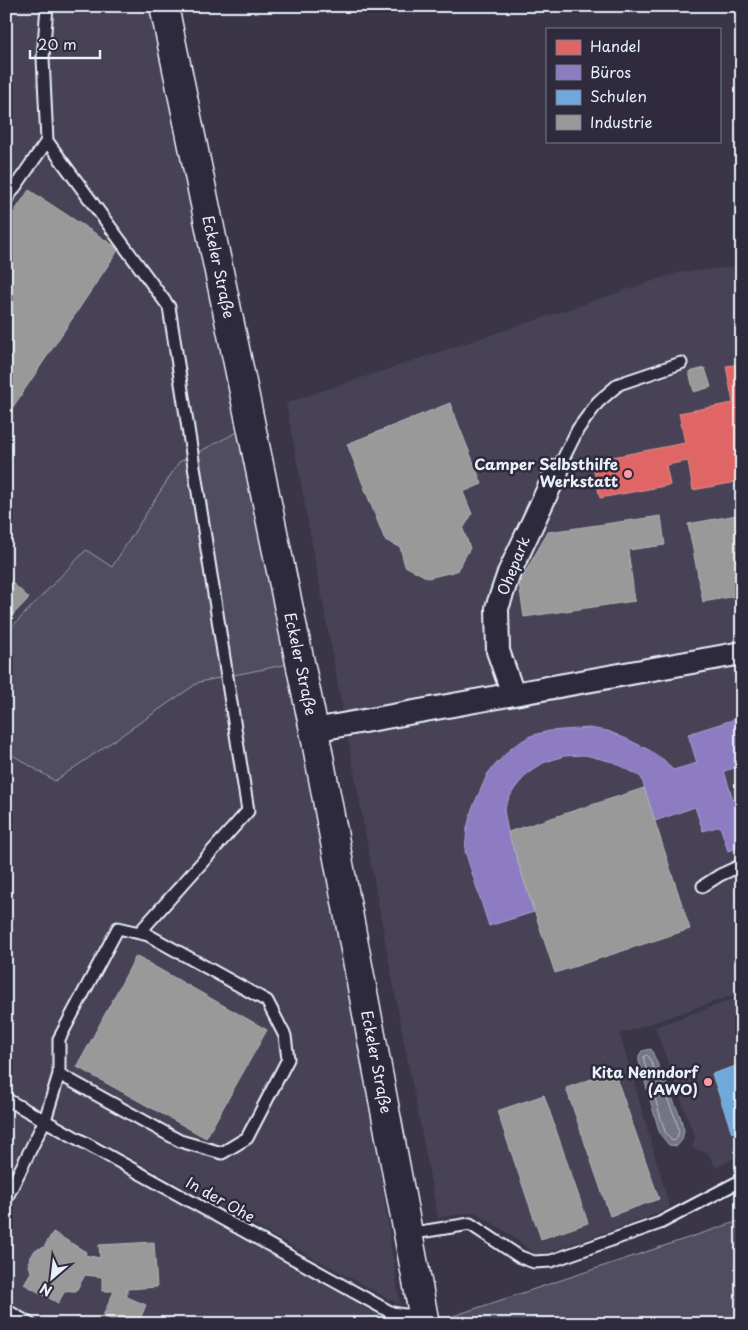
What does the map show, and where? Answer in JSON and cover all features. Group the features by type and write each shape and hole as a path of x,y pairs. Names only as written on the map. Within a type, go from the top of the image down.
{"street":[{"name":"Eckeler Straße","path":"164,6 314,730 424,1319"},
{"name":"Ohepark","path":"513,694 498,651 497,608 509,573 557,471"},
{"path":"314,730 742,653"}],"lane":[{"path":"47,6 43,58 47,141 169,307 248,811 139,933"},
{"path":"6,200 47,141"},
{"path":"557,471 578,429 598,402 618,384 681,363"},
{"path":"703,886 720,875 742,865"},
{"path":"6,1199 45,1120 59,1074 59,1039 118,928 148,935 267,1001 285,1036 288,1059 247,1138 222,1153 180,1141 59,1074"},
{"name":"In der Ohe","path":"6,1099 392,1313 424,1319"},
{"path":"408,1234 470,1224 520,1257 534,1262 551,1261 660,1223 742,1180"},
{"path":"6,1310 30,1324"}],"shaded area":[{"path":"6,6 164,6 251,425 179,462 112,567 86,551 6,633"},
{"path":"742,266 742,992 620,1034 670,1208 636,1222 537,1256 508,1233 475,1212 438,1218 286,403 677,273"},
{"path":"251,425 299,662 199,682 55,781 6,751 6,633 86,550 112,567 179,462"},
{"path":"299,662 314,730 400,1305 6,1090 6,751 55,781 199,681"},
{"name":"Kita Nenndorf (AWO)","path":"742,996 742,1154 716,1168 707,1152 692,1149 695,1138 655,1027"},
{"path":"6,1101 395,1324 6,1324"},
{"path":"742,1220 742,1324 451,1324 450,1317"}],"water":[{"path":"651,1049 680,1116 684,1130 682,1140 677,1146 669,1145 660,1134 639,1061 642,1051"}],"building: Handel":[{"path":"742,364 742,481 693,490 688,461 666,465 670,485 600,498 592,461 685,443 679,413 733,403 726,366"}],"building: Büros":[{"path":"742,717 742,766 724,771 733,800 742,797 742,846 728,851 720,826 703,831 695,807 655,821 641,777 613,762 585,755 564,756 543,763 527,774 515,788 504,810 508,832 534,912 489,926 465,851 467,828 472,809 488,773 511,748 530,736 549,731 589,728 608,731 649,750 664,760 673,770 697,763 688,734"}],"building: Schulen":[{"path":"742,1064 742,1129 732,1133 712,1074"}],"building: Industrie":[{"path":"29,190 119,249 13,407 6,403 6,224"},
{"path":"705,368 711,387 694,392 689,372"},
{"path":"450,403 482,484 463,492 472,514 463,529 470,548 457,571 428,578 405,566 400,547 385,540 347,444"},
{"path":"742,514 742,595 703,602 688,524"},
{"path":"661,516 665,545 628,550 635,601 524,617 519,583 548,532"},
{"path":"6,577 29,598 6,622"},
{"path":"644,788 690,929 555,973 508,832"},
{"path":"136,956 267,1030 206,1138 77,1067"},
{"path":"614,1071 659,1199 610,1216 566,1088"},
{"path":"544,1095 588,1223 541,1239 497,1111"},
{"path":"53,1232 86,1252 85,1255 100,1258 99,1245 154,1242 157,1287 127,1289 127,1297 146,1305 138,1324 120,1324 103,1316 114,1291 102,1291 102,1277 85,1275 76,1291 65,1291 58,1303 24,1284 31,1272 28,1262 35,1250 44,1247"},
{"path":"166,1318 179,1324 163,1324"}],"place":[{"name":"Camper Selbsthilfe Werkstatt","path":"628,474"},
{"name":"Kita Nenndorf (AWO)","path":"708,1082"}]}
